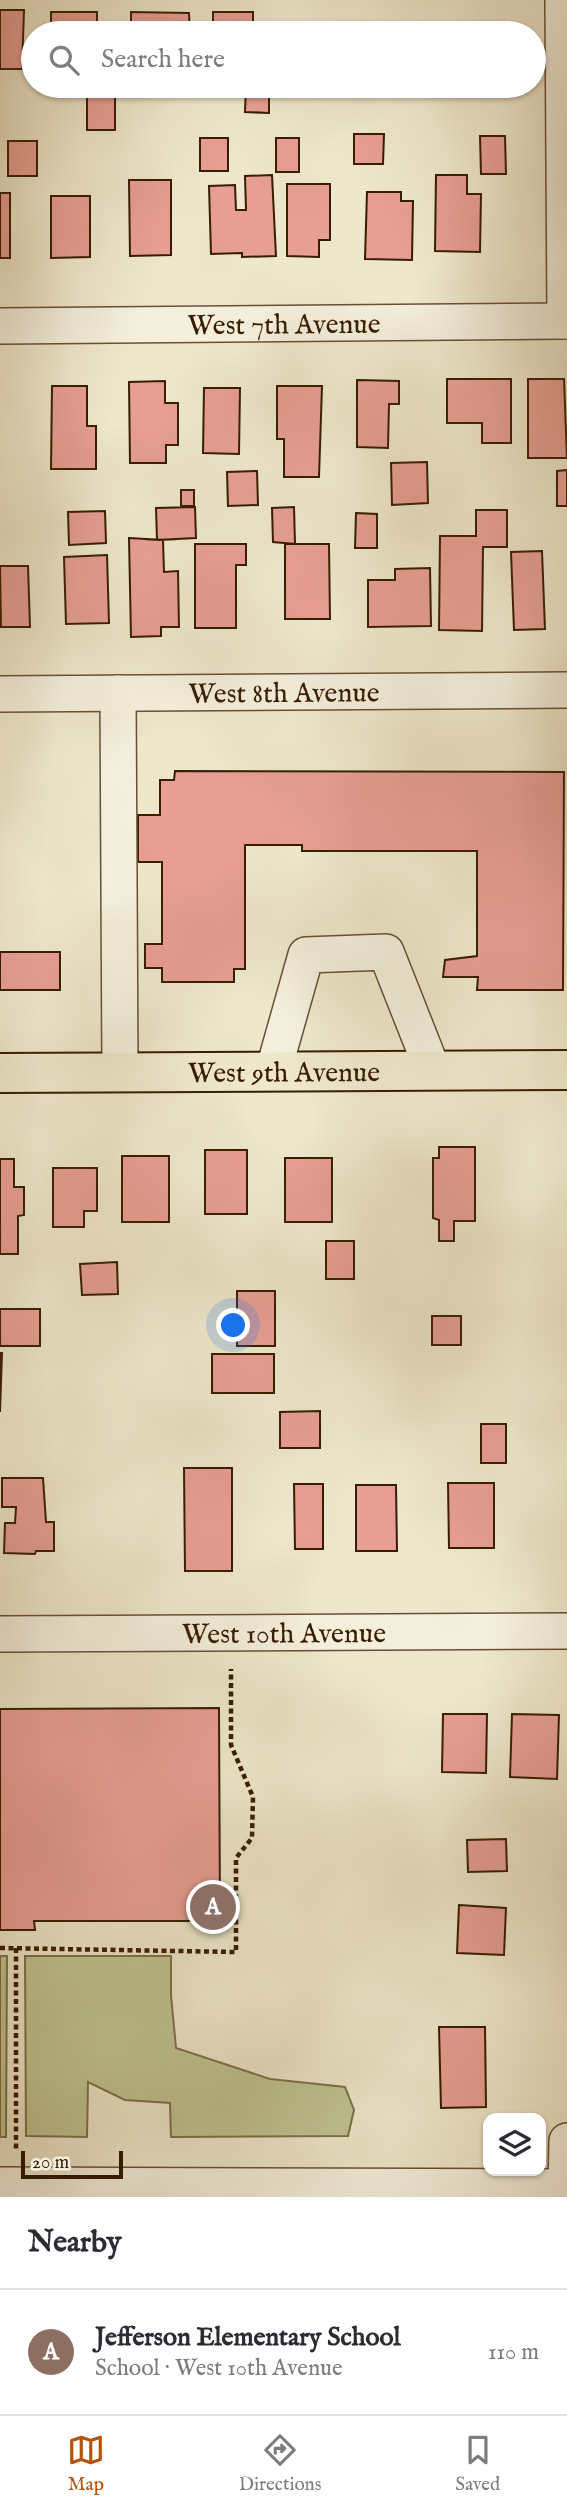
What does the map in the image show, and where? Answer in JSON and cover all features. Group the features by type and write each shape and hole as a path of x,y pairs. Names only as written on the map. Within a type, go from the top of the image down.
{"main road":[{"name":"West 9th Avenue","path":"0,1073 567,1070"}],"street":[{"path":"563,0 566,321"},
{"name":"West 7th Avenue","path":"0,326 566,321"},
{"name":"West 8th Avenue","path":"0,694 567,690"},
{"path":"118,693 120,1073"},
{"path":"273,1072 306,954 386,952 433,1071"},
{"name":"West 10th Avenue","path":"0,1634 567,1632"},
{"path":"0,2185 567,2187 567,2141"}],"path":[{"path":"0,1948 236,1952 236,1858 252,1838 253,1797 231,1745 231,1669"},
{"path":"16,1948 16,2150"}],"green space":[{"path":"0,1956 7,1956 6,2137 0,2137"},
{"path":"25,1956 171,1956 171,1995 176,2048 270,2079 345,2087 354,2110 348,2136 171,2137 170,2103 125,2100 88,2082 87,2137 26,2136"}],"building":[{"path":"0,10 24,10 24,21 21,21 21,69 0,69"},
{"path":"51,12 97,12 97,21 51,21"},
{"path":"131,12 189,13 189,21 131,21"},
{"path":"213,12 253,12 253,21 213,21"},
{"path":"87,98 115,98 115,130 87,130"},
{"path":"246,98 269,98 269,113 245,112"},
{"path":"354,134 384,134 383,164 354,164"},
{"path":"480,136 505,136 506,174 481,174"},
{"path":"200,138 228,138 228,171 200,171"},
{"path":"276,138 299,138 299,172 276,172"},
{"path":"8,141 37,141 37,176 8,176"},
{"path":"272,175 276,256 211,254 209,186 235,185 236,210 246,210 245,176"},
{"path":"436,175 467,175 467,194 481,194 480,252 435,251"},
{"path":"129,180 171,180 171,255 130,256"},
{"path":"287,184 330,184 330,240 319,240 319,257 287,256"},
{"path":"367,192 401,192 401,201 413,201 412,260 365,259"},
{"path":"0,193 10,193 10,258 0,258"},
{"path":"51,196 90,196 90,257 51,258"},
{"path":"447,379 511,379 511,443 482,443 482,423 447,423"},
{"path":"528,379 564,379 567,458 528,458"},
{"path":"357,380 399,381 399,404 389,404 388,448 357,447"},
{"path":"165,381 165,403 178,403 178,445 166,445 166,463 130,463 129,382"},
{"path":"52,386 87,386 87,426 96,426 96,469 51,469"},
{"path":"277,386 322,386 319,477 284,477 284,439 277,439"},
{"path":"204,388 240,388 239,454 203,453"},
{"path":"427,462 428,503 392,505 391,463"},
{"path":"567,470 567,506 557,506 557,471"},
{"path":"257,471 258,505 228,506 227,472"},
{"path":"181,490 194,490 194,506 181,506"},
{"path":"195,507 196,538 157,540 156,508"},
{"path":"294,507 295,544 273,542 272,508"},
{"path":"476,510 507,510 507,547 483,547 482,631 439,630 440,536 476,536"},
{"path":"105,511 106,543 69,545 68,512"},
{"path":"356,513 377,514 377,548 355,548"},
{"path":"129,538 163,540 164,572 178,571 179,627 161,627 161,636 131,637"},
{"path":"195,544 246,544 246,565 236,565 236,628 195,628"},
{"path":"285,544 329,544 330,619 285,619"},
{"path":"542,551 545,629 514,630 511,552"},
{"path":"107,555 109,623 66,624 64,557"},
{"path":"0,566 28,566 30,627 1,627"},
{"path":"430,568 431,626 368,627 368,580 395,580 395,569"},
{"path":"175,771 564,772 563,990 477,990 478,977 443,977 445,960 477,956 477,851 302,851 302,845 245,845 245,969 234,969 234,982 162,982 162,968 145,968 145,944 162,944 162,862 138,862 138,815 160,815 160,780 174,780"},
{"path":"0,952 60,952 60,990 0,990"},
{"path":"439,1147 475,1147 475,1221 454,1221 454,1241 439,1241 439,1220 433,1218 433,1158 439,1158"},
{"path":"205,1150 247,1150 247,1214 205,1214"},
{"path":"122,1156 169,1156 169,1222 122,1222"},
{"path":"285,1158 332,1158 332,1222 285,1222"},
{"path":"0,1159 14,1159 14,1187 24,1187 24,1215 18,1216 18,1254 0,1254"},
{"path":"53,1168 97,1168 97,1211 84,1211 84,1227 53,1227"},
{"path":"326,1241 354,1241 354,1279 326,1279"},
{"path":"117,1262 118,1294 82,1295 80,1264"},
{"path":"237,1291 275,1291 275,1346 237,1346"},
{"path":"0,1309 40,1309 40,1346 0,1346"},
{"path":"432,1316 461,1316 461,1345 432,1345"},
{"path":"0,1353 2,1353 0,1412"},
{"path":"212,1354 274,1354 274,1393 212,1393"},
{"path":"320,1411 320,1448 280,1448 280,1412"},
{"path":"481,1424 506,1424 506,1463 481,1463"},
{"path":"184,1468 232,1468 232,1571 185,1571"},
{"path":"2,1478 43,1478 46,1522 54,1522 54,1551 36,1551 35,1554 4,1553 5,1523 15,1523 16,1507 2,1507"},
{"path":"448,1483 494,1483 494,1548 449,1548"},
{"path":"294,1484 323,1484 323,1549 295,1549"},
{"path":"356,1485 396,1485 397,1551 356,1551"},
{"path":"219,1708 220,1921 34,1921 35,1930 0,1930 0,1709"},
{"path":"443,1714 487,1714 486,1773 442,1772"},
{"path":"512,1714 559,1715 557,1779 510,1777"},
{"path":"506,1839 507,1871 468,1872 467,1840"},
{"path":"459,1905 506,1908 504,1955 457,1953"},
{"path":"439,2027 485,2027 486,2107 441,2108"}],"place":[{"name":"Jefferson Elementary School","path":"213,1907"}]}
